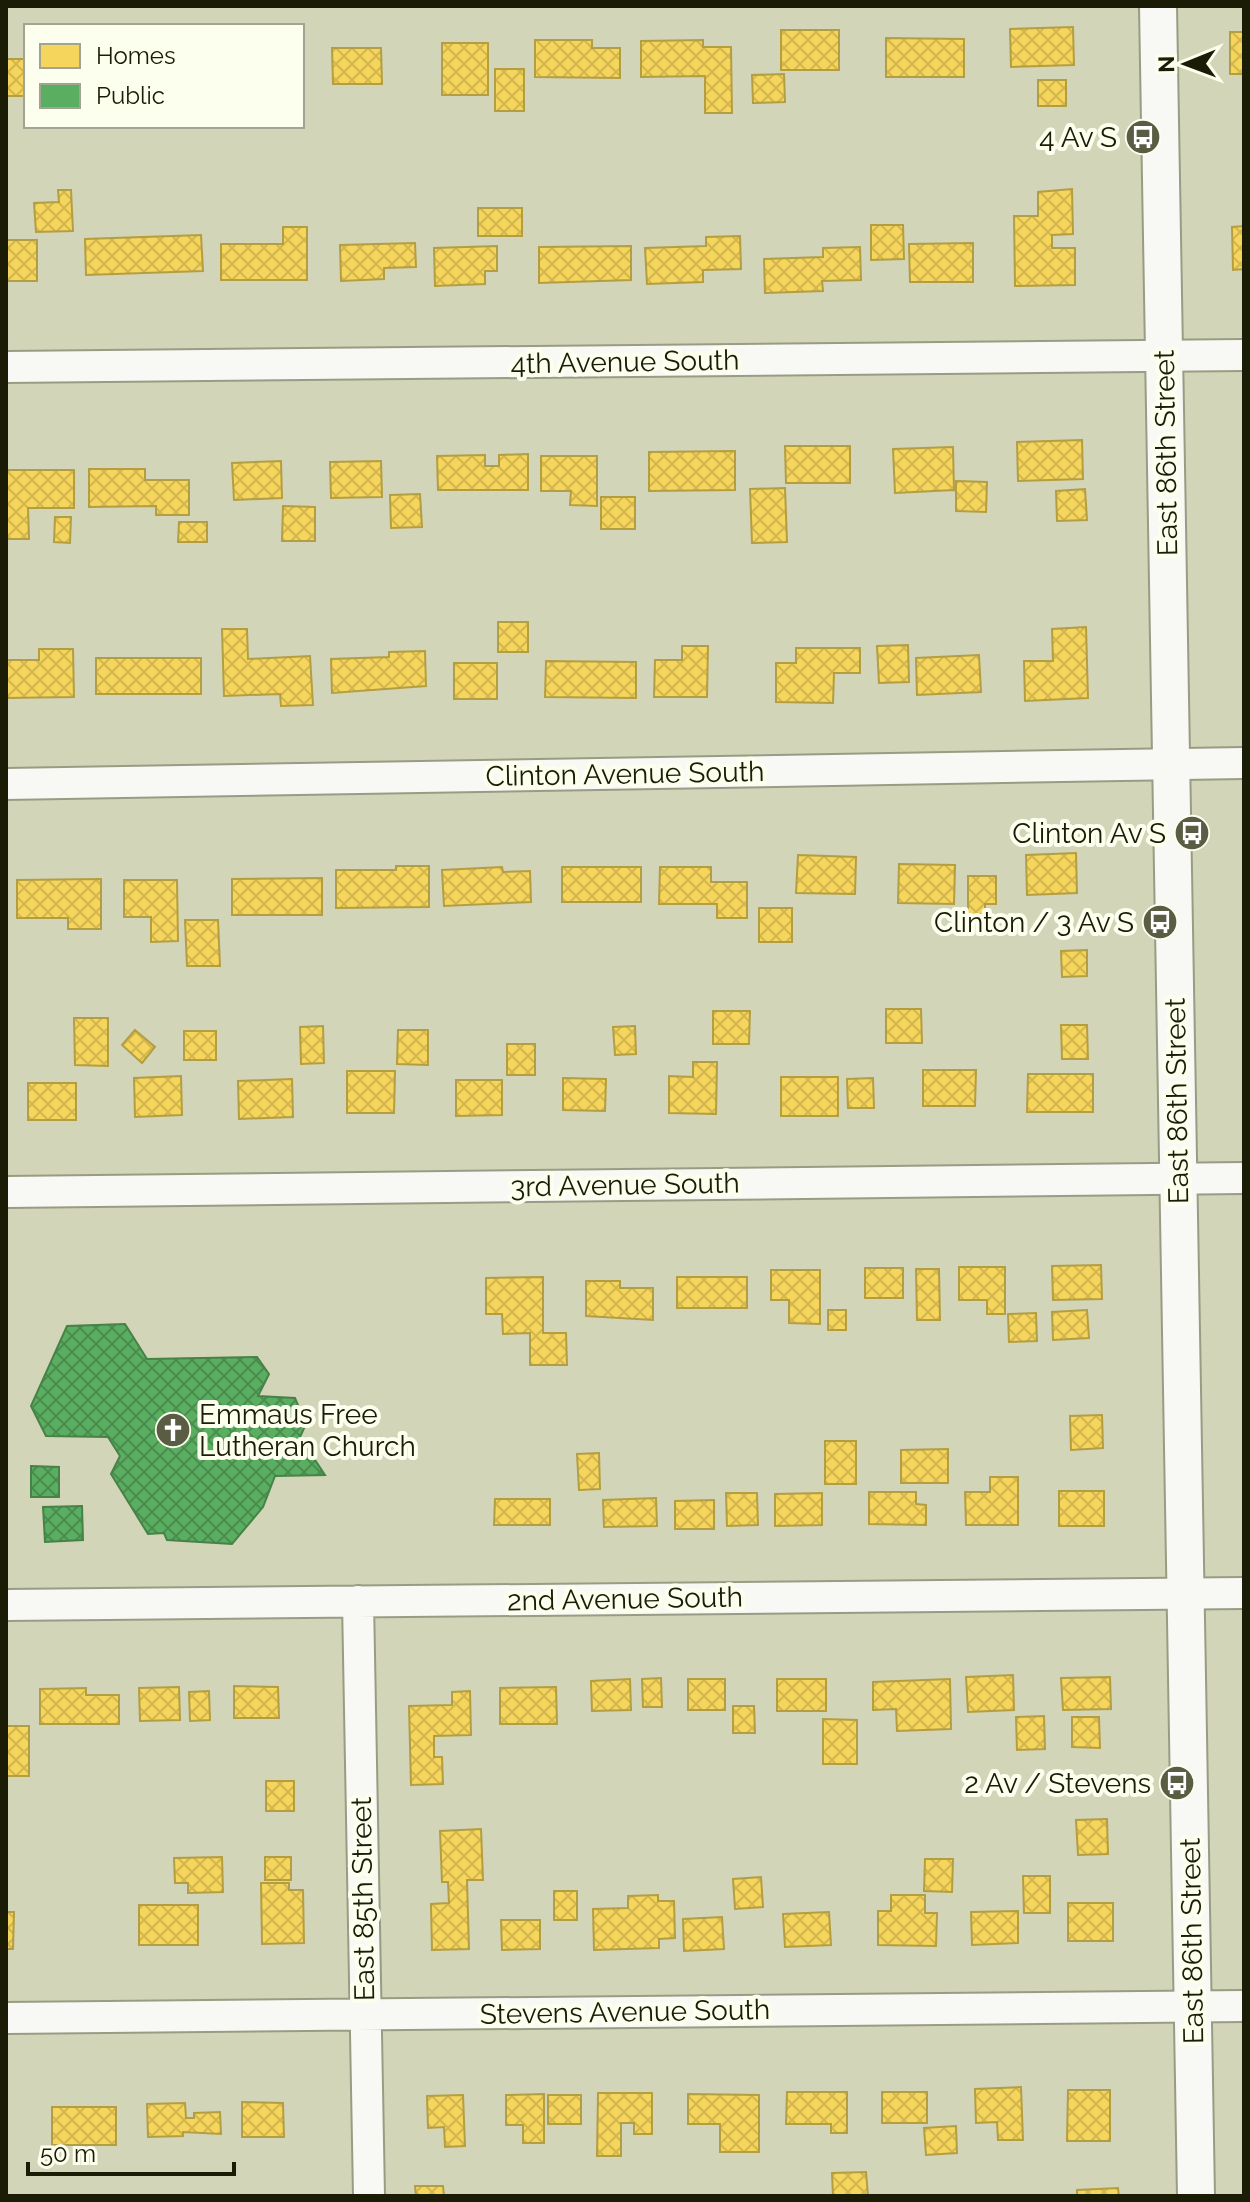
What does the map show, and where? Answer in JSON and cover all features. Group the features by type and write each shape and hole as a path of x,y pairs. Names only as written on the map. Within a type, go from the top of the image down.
{"street":[{"name":"East 86th Street","path":"1158,6 1196,2196"},
{"name":"4th Avenue South","path":"6,367 1244,355"},
{"name":"Clinton Avenue South","path":"6,784 1244,763"},
{"name":"3rd Avenue South","path":"6,1192 1244,1178"},
{"name":"2nd Avenue South","path":"6,1605 1244,1593"},
{"name":"East 85th Street","path":"358,1601 369,2196"},
{"name":"Stevens Avenue South","path":"6,2018 1244,2006"}],"building: Homes":[{"path":"1073,27 1074,65 1011,67 1010,29"},
{"path":"781,30 839,30 839,70 781,70"},
{"path":"1230,32 1244,32 1244,74 1230,74"},
{"path":"886,38 964,39 964,77 886,77"},
{"path":"535,40 592,40 592,48 620,48 620,78 535,77"},
{"path":"703,40 703,47 731,47 732,113 705,113 705,76 641,77 641,41"},
{"path":"442,43 488,43 488,95 442,95"},
{"path":"332,48 381,48 382,84 333,84"},
{"path":"6,59 24,59 24,96 6,96"},
{"path":"495,69 524,69 524,111 495,111"},
{"path":"784,74 785,102 753,103 752,75"},
{"path":"1038,80 1066,80 1066,106 1038,106"},
{"path":"1072,189 1073,234 1052,235 1052,248 1075,248 1075,285 1015,286 1014,216 1038,216 1038,192"},
{"path":"58,190 71,190 73,231 36,232 34,203 59,202"},
{"path":"478,208 522,208 522,236 478,236"},
{"path":"871,225 903,225 904,259 871,260"},
{"path":"1244,226 1244,269 1233,270 1232,227"},
{"path":"283,227 307,227 307,280 221,280 221,244 283,244"},
{"path":"201,235 203,271 86,275 85,239"},
{"path":"740,236 741,269 703,270 703,282 647,284 645,248 706,246 706,237"},
{"path":"6,240 37,240 37,281 6,281"},
{"path":"415,243 416,267 384,268 384,279 341,281 340,245"},
{"path":"973,243 973,282 910,282 909,244"},
{"path":"497,246 497,271 485,271 485,284 435,286 434,248"},
{"path":"631,246 631,280 539,283 539,247"},
{"path":"860,247 861,280 822,281 823,291 765,293 764,259 823,257 823,248"},
{"path":"1082,440 1083,479 1018,481 1017,442"},
{"path":"785,446 850,446 850,483 786,483"},
{"path":"953,447 954,490 895,493 893,449"},
{"path":"735,451 735,490 649,491 649,452"},
{"path":"528,454 528,490 438,490 437,456 485,455 485,466 499,466 499,455"},
{"path":"541,456 597,456 597,506 570,505 571,491 541,491"},
{"path":"281,461 282,498 234,500 232,463"},
{"path":"381,461 382,497 331,498 330,462"},
{"path":"89,469 145,469 145,480 189,480 189,515 156,515 156,506 89,507"},
{"path":"6,470 74,470 74,508 28,508 29,539 6,539"},
{"path":"956,481 987,482 986,512 956,511"},
{"path":"785,488 787,542 752,543 750,489"},
{"path":"1085,489 1087,520 1057,521 1056,491"},
{"path":"420,494 422,527 391,528 390,495"},
{"path":"601,497 635,497 635,529 601,529"},
{"path":"283,506 315,507 315,541 282,541"},
{"path":"55,517 71,517 70,543 54,542"},
{"path":"179,522 207,522 207,542 178,542"},
{"path":"498,622 528,622 528,652 498,652"},
{"path":"1086,627 1088,698 1025,701 1024,661 1053,661 1052,629"},
{"path":"222,629 247,629 248,659 310,656 313,705 281,706 280,694 224,696"},
{"path":"908,645 909,682 879,683 877,646"},
{"path":"682,646 708,646 707,697 654,697 655,660 682,660"},
{"path":"796,648 860,648 860,673 834,673 833,703 776,702 776,663 796,663"},
{"path":"39,649 73,649 74,697 6,698 6,660 39,660"},
{"path":"425,651 426,686 332,693 331,659 389,657 389,652"},
{"path":"979,655 981,692 917,695 916,658"},
{"path":"96,658 201,658 201,694 96,694"},
{"path":"546,661 636,662 636,698 545,697"},
{"path":"454,663 497,663 497,699 454,699"},
{"path":"1076,853 1077,893 1027,895 1026,855"},
{"path":"798,855 856,857 855,894 796,893"},
{"path":"899,864 955,865 954,904 898,903"},
{"path":"396,866 429,866 429,907 336,908 336,870 396,870"},
{"path":"502,867 503,872 530,871 531,902 444,906 442,870"},
{"path":"562,867 641,867 641,902 562,902"},
{"path":"660,867 711,867 711,882 747,882 747,918 717,918 717,904 659,904"},
{"path":"968,876 996,876 996,904 985,904 985,914 968,914"},
{"path":"322,878 322,915 232,915 232,879"},
{"path":"101,879 101,929 68,929 68,918 17,918 17,880"},
{"path":"124,880 177,880 178,941 151,942 151,917 124,917"},
{"path":"759,908 792,908 792,942 759,942"},
{"path":"185,920 218,920 220,966 187,966"},
{"path":"1087,950 1087,976 1062,977 1061,951"},
{"path":"886,1009 921,1009 922,1043 886,1043"},
{"path":"713,1011 750,1011 749,1044 713,1044"},
{"path":"74,1018 108,1018 108,1066 75,1065"},
{"path":"1061,1025 1087,1025 1088,1059 1062,1059"},
{"path":"323,1026 324,1063 301,1064 300,1027"},
{"path":"635,1026 636,1054 615,1055 613,1027"},
{"path":"135,1030 155,1047 142,1063 122,1045"},
{"path":"398,1030 428,1030 428,1065 397,1064"},
{"path":"184,1031 216,1031 216,1060 184,1060"},
{"path":"507,1044 535,1044 535,1075 507,1075"},
{"path":"693,1062 717,1062 716,1114 669,1113 669,1076 693,1077"},
{"path":"923,1070 976,1070 975,1106 923,1106"},
{"path":"347,1071 395,1071 394,1113 347,1113"},
{"path":"1028,1074 1093,1074 1093,1112 1027,1112"},
{"path":"181,1076 182,1115 135,1117 134,1078"},
{"path":"781,1077 838,1077 838,1116 781,1116"},
{"path":"563,1078 606,1079 605,1111 563,1110"},
{"path":"873,1078 874,1108 848,1108 847,1079"},
{"path":"292,1079 293,1117 239,1119 238,1081"},
{"path":"456,1080 502,1080 502,1115 456,1116"},
{"path":"28,1083 76,1083 76,1120 28,1120"},
{"path":"1101,1265 1102,1299 1053,1300 1052,1266"},
{"path":"959,1267 1005,1267 1005,1314 987,1314 987,1300 959,1300"},
{"path":"865,1268 903,1268 903,1298 865,1298"},
{"path":"916,1269 939,1269 940,1320 917,1320"},
{"path":"771,1270 820,1270 820,1324 789,1323 789,1300 771,1300"},
{"path":"543,1277 543,1333 566,1333 567,1365 530,1365 530,1333 503,1334 502,1314 486,1314 486,1278"},
{"path":"677,1277 747,1277 747,1308 677,1308"},
{"path":"586,1281 620,1281 620,1288 653,1288 653,1320 586,1316"},
{"path":"828,1310 846,1310 846,1330 828,1330"},
{"path":"1087,1310 1089,1338 1053,1340 1052,1312"},
{"path":"1036,1313 1037,1341 1009,1342 1008,1314"},
{"path":"1102,1415 1103,1448 1071,1450 1070,1416"},
{"path":"825,1441 856,1441 856,1484 825,1484"},
{"path":"948,1449 948,1483 901,1483 901,1450"},
{"path":"599,1453 600,1489 579,1490 577,1454"},
{"path":"990,1477 1018,1477 1018,1525 966,1525 965,1492 990,1492"},
{"path":"1059,1491 1104,1491 1104,1526 1059,1526"},
{"path":"869,1492 916,1492 916,1504 926,1505 926,1525 869,1524"},
{"path":"726,1493 757,1493 758,1525 727,1526"},
{"path":"822,1493 822,1525 775,1526 775,1494"},
{"path":"656,1498 657,1526 604,1527 603,1500"},
{"path":"495,1499 550,1499 550,1525 494,1525"},
{"path":"714,1500 714,1529 675,1529 675,1501"},
{"path":"1013,1675 1014,1710 968,1712 966,1677"},
{"path":"1110,1677 1111,1709 1063,1710 1061,1678"},
{"path":"661,1678 662,1707 643,1707 642,1679"},
{"path":"630,1679 631,1710 592,1711 591,1681"},
{"path":"688,1679 725,1679 725,1710 688,1710"},
{"path":"777,1679 826,1679 826,1711 777,1711"},
{"path":"950,1679 951,1729 897,1731 896,1709 873,1710 873,1682"},
{"path":"234,1686 278,1687 279,1718 234,1718"},
{"path":"179,1687 180,1720 140,1721 139,1688"},
{"path":"556,1687 557,1724 500,1724 500,1688"},
{"path":"86,1688 86,1695 119,1695 119,1724 40,1724 40,1689"},
{"path":"209,1691 210,1720 190,1721 189,1692"},
{"path":"470,1691 471,1735 434,1736 434,1757 442,1757 443,1784 411,1785 409,1706 452,1705 452,1692"},
{"path":"733,1706 754,1706 755,1733 733,1733"},
{"path":"1044,1716 1045,1749 1017,1750 1016,1717"},
{"path":"1072,1717 1099,1717 1100,1748 1072,1747"},
{"path":"823,1719 857,1720 857,1764 823,1764"},
{"path":"6,1726 29,1726 29,1776 6,1776"},
{"path":"266,1781 294,1781 294,1811 266,1811"},
{"path":"1107,1819 1108,1854 1078,1855 1076,1820"},
{"path":"481,1829 483,1880 467,1880 469,1949 432,1950 431,1904 449,1903 448,1882 442,1882 440,1831"},
{"path":"222,1857 223,1892 188,1893 188,1883 175,1883 174,1858"},
{"path":"265,1857 291,1857 291,1880 265,1880"},
{"path":"925,1859 953,1859 952,1892 924,1891"},
{"path":"1023,1876 1050,1876 1050,1913 1024,1913"},
{"path":"761,1877 763,1907 735,1909 733,1879"},
{"path":"261,1883 289,1883 289,1890 303,1890 304,1943 262,1944"},
{"path":"554,1891 577,1891 577,1920 554,1920"},
{"path":"658,1895 658,1901 674,1901 675,1938 659,1939 659,1948 594,1950 593,1909 628,1908 628,1896"},
{"path":"891,1895 925,1895 925,1913 937,1913 936,1946 878,1945 878,1911 891,1911"},
{"path":"1068,1903 1113,1903 1113,1941 1068,1941"},
{"path":"139,1905 198,1905 198,1945 139,1945"},
{"path":"1018,1911 1018,1943 972,1945 971,1912"},
{"path":"6,1912 14,1912 13,1949 6,1949"},
{"path":"829,1912 831,1945 785,1947 783,1914"},
{"path":"722,1917 724,1949 684,1951 683,1919"},
{"path":"501,1920 540,1920 540,1949 502,1950"},
{"path":"1021,2087 1023,2140 998,2140 997,2122 976,2123 975,2089"},
{"path":"1068,2090 1110,2090 1110,2141 1067,2141"},
{"path":"787,2092 847,2092 847,2133 831,2133 831,2124 786,2124"},
{"path":"882,2092 927,2092 927,2123 882,2123"},
{"path":"598,2093 652,2093 652,2134 634,2134 634,2123 621,2123 621,2156 597,2156"},
{"path":"544,2094 544,2143 523,2143 523,2125 506,2125 506,2095"},
{"path":"688,2094 759,2095 759,2152 720,2152 720,2124 688,2124"},
{"path":"463,2095 465,2146 445,2147 444,2127 428,2128 427,2096"},
{"path":"548,2095 581,2095 581,2124 548,2124"},
{"path":"242,2102 283,2103 284,2137 242,2137"},
{"path":"185,2103 186,2118 194,2118 194,2113 220,2112 221,2134 183,2132 183,2136 148,2137 147,2104"},
{"path":"52,2107 116,2107 116,2145 52,2145"},
{"path":"956,2126 957,2153 926,2155 924,2128"},
{"path":"866,2172 868,2196 833,2196 832,2173"},
{"path":"415,2186 443,2186 444,2196 416,2196"},
{"path":"1118,2188 1119,2196 1077,2196 1077,2190"}],"building: Public":[{"name":"Emmaus Free Lutheran Church","path":"125,1324 147,1359 257,1357 269,1374 258,1396 295,1398 306,1424 300,1437 325,1475 275,1476 263,1507 232,1544 167,1540 164,1533 148,1534 111,1474 120,1456 108,1437 46,1436 31,1406 67,1326"},
{"path":"31,1466 59,1467 59,1497 31,1497"},
{"path":"82,1506 83,1540 45,1542 43,1507"}],"place":[{"name":"4 Av S","path":"1143,137"},
{"name":"Clinton Av S","path":"1192,833"},
{"name":"Clinton / 3 Av S","path":"1160,922"},
{"name":"Emmaus Free Lutheran Church","path":"173,1430"},
{"name":"2 Av / Stevens","path":"1177,1783"}]}
